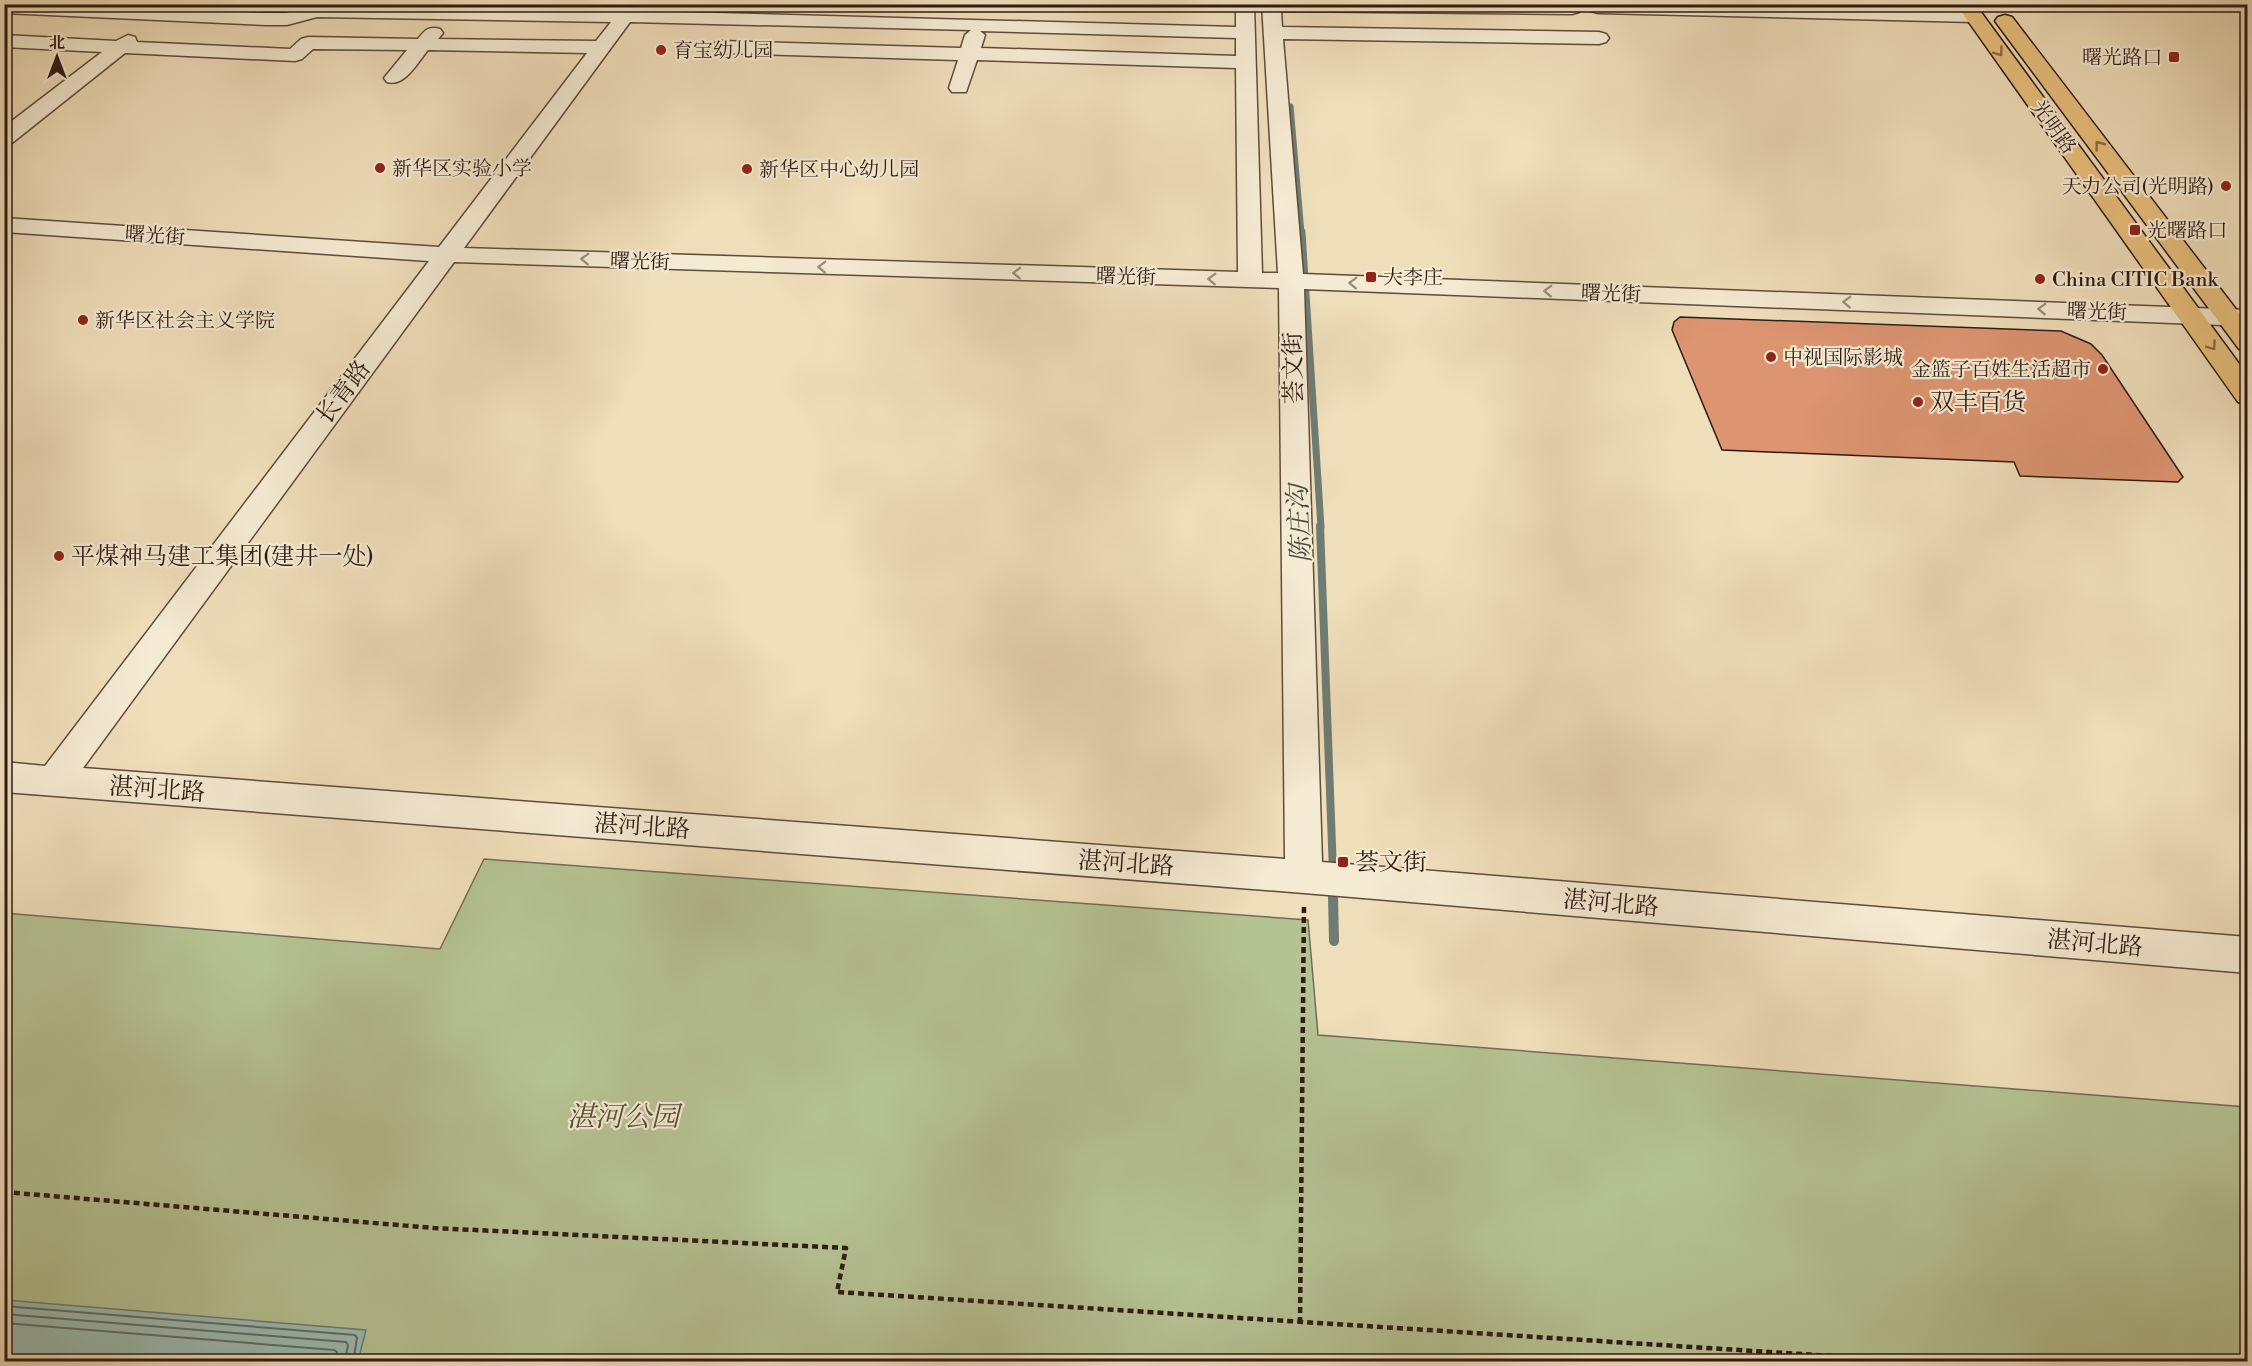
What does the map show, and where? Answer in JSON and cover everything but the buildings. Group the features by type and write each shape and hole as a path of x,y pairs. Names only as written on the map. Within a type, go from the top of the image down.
{"main road":[{"name":"光明路","path":"1976,8 2247,396"},
{"name":"光明路","path":"1976,8 2238,317 2247,343"}],"street":[{"path":"958,88 984,4"},
{"path":"1597,4 1598,7 1976,8"},
{"path":"1244,5 1250,280"},
{"path":"1271,5 1572,8"},
{"name":"荟文街","path":"1271,5 1304,281 1326,879"},
{"path":"4,7 162,10 266,19 287,19 316,11 630,10 978,25 1246,33"},
{"path":"394,78 454,9"},
{"path":"4,138 121,47 162,10"},
{"name":"长青路","path":"54,781 630,10"},
{"path":"1273,33 1599,38"},
{"path":"4,41 295,55 308,43 604,47"},
{"path":"722,47 1246,62"},
{"name":"曙光街","path":"4,225 445,255 1304,281 2238,317"},
{"name":"湛河北路","path":"4,777 1326,879 2247,955"}],"path":[{"path":"1300,1323 1326,879"},
{"path":"4,1192 434,1228 846,1248 837,1292 1925,1362"}],"green space":[{"name":"湛河公园","path":"484,859 1308,920 1318,1035 2247,1107 2247,1361 5,1361 4,913 440,949"}],"water":[{"path":"4,1300 366,1330 358,1361 5,1361"}],"waterway":[{"name":"陈庄沟","path":"1291,106 1302,233"},
{"name":"陈庄沟","path":"1302,232 1321,527"},
{"name":"陈庄沟","path":"1320,526 1333,872"},
{"name":"陈庄沟","path":"1333,885 1333,897"},
{"name":"陈庄沟","path":"1333,897 1334,941"}],"place":[{"name":"育宝幼儿园","path":"661,50"},
{"name":"曙光路口","path":"2174,57"},
{"name":"新华区实验小学","path":"380,168"},
{"name":"新华区中心幼儿园","path":"747,169"},
{"name":"天力公司(光明路)","path":"2226,186"},
{"name":"光曙路口","path":"2135,230"},
{"name":"大李庄","path":"1371,277"},
{"name":"China CITIC Bank","path":"2040,279"},
{"name":"新华区社会主义学院","path":"83,320"},
{"name":"中视国际影城","path":"1771,357"},
{"name":"金篮子百姓生活超市","path":"2103,369"},
{"name":"双丰百货","path":"1918,402"},
{"name":"平煤神马建工集团(建井一处)","path":"59,556"},
{"name":"荟文街","path":"1343,862"}]}
